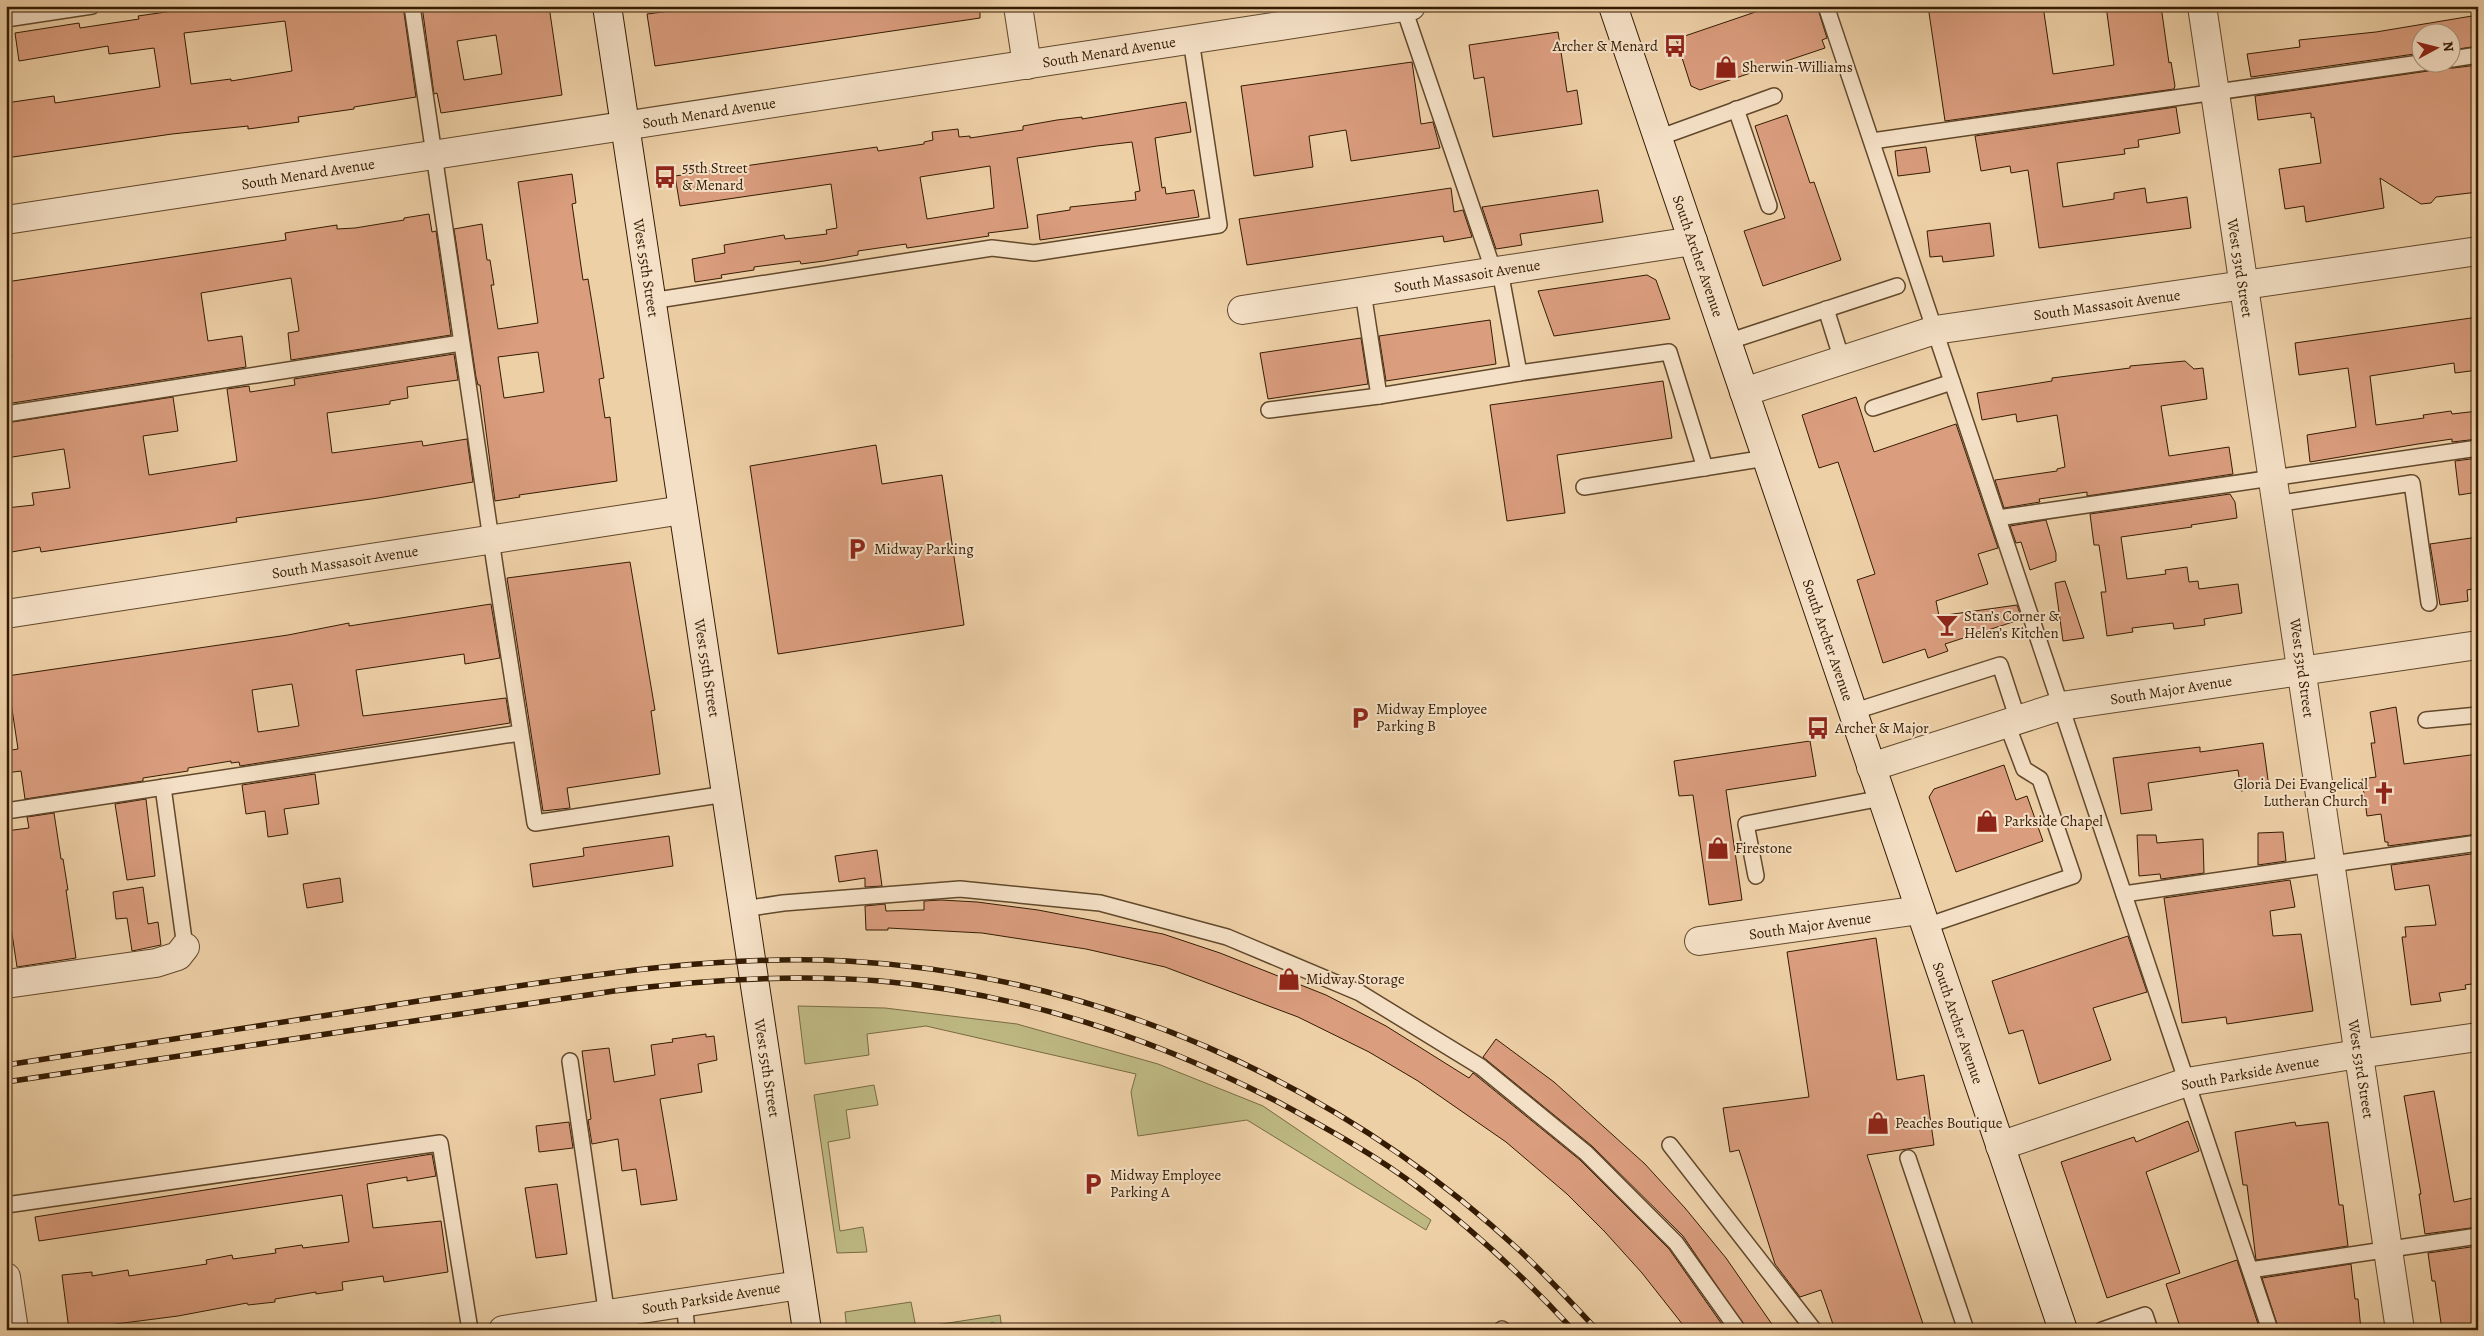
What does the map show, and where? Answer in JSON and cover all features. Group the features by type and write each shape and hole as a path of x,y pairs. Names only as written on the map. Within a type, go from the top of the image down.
{"street":[{"name":"West 55th Street","path":"607,6 807,1330"},
{"path":"1018,6 1027,65"},
{"name":"South Archer Avenue","path":"1613,6 2063,1330"},
{"name":"West 53rd Street","path":"2202,6 2400,1330"},
{"name":"South Menard Avenue","path":"6,220 1406,7"},
{"name":"South Massasoit Avenue","path":"1242,310 1693,242"},
{"name":"South Massasoit Avenue","path":"1744,392 1935,330 2478,251"},
{"name":"South Massasoit Avenue","path":"6,614 683,510"},
{"name":"South Major Avenue","path":"1871,767 2061,706 2478,645"},
{"name":"South Major Avenue","path":"1699,941 1923,918"},
{"path":"6,984 156,963 178,956 185,947"},
{"name":"South Parkside Avenue","path":"2000,1146 2187,1082 2358,1054 2478,1037"},
{"path":"6,1277 14,1330"},
{"name":"South Parkside Avenue","path":"503,1330 608,1322 684,1302 800,1285"}],"lane":[{"path":"6,19 92,6"},
{"path":"412,6 490,539 535,823 726,794"},
{"path":"1826,6 2270,1330"},
{"path":"1406,7 1497,271 1519,373"},
{"path":"651,301 992,248 1034,253 1219,225 1191,40"},
{"path":"2462,57 2478,55"},
{"path":"1872,141 2214,94 2412,64"},
{"path":"1658,138 1774,96"},
{"path":"1736,110 1769,206"},
{"path":"1727,342 1897,286"},
{"path":"1363,292 1379,396"},
{"path":"1826,309 1842,360"},
{"path":"6,414 461,344"},
{"path":"1269,410 1379,396 1519,373 1669,352 1705,468"},
{"path":"1873,408 1952,382"},
{"path":"2275,491 2478,448"},
{"path":"1584,487 1766,458"},
{"path":"1998,518 2275,491 2412,483 2430,603"},
{"path":"1852,712 2000,665 2024,768 2040,779 2073,876 1923,918"},
{"path":"2426,720 2478,715"},
{"path":"6,811 520,732"},
{"path":"162,787 185,947"},
{"path":"1756,876 1746,824 1882,798"},
{"path":"2124,894 2478,843"},
{"path":"744,909 783,903 960,889 1100,903 1227,937 1360,993 1481,1067 1586,1153 1676,1244 1738,1330"},
{"path":"570,1061 608,1322"},
{"path":"6,1206 440,1143 470,1330"},
{"path":"1670,1146 1814,1330"},
{"path":"1908,1158 1966,1330"},
{"path":"2250,1270 2478,1236"},
{"path":"684,1302 687,1330"},
{"path":"2102,1330 2145,1315 2150,1330"}],"shaded area":[{"path":"798,1006 885,1008 1017,1024 1158,1064 1263,1106 1431,1220 1426,1230 1247,1120 1138,1136 1131,1092 1136,1074 926,1026 867,1034 869,1055 805,1064"},
{"path":"874,1085 878,1105 846,1110 850,1138 828,1142 840,1231 863,1227 867,1252 837,1253 814,1095"},
{"path":"911,1302 916,1328 1000,1315 1002,1329 992,1322 987,1330 847,1330 845,1312"}],"building":[{"path":"194,6 403,6 416,97 298,117 299,122 248,129 248,126 172,134 6,158 6,103 54,96 55,103 160,87 154,48 109,54 108,46 19,61 15,33 79,23 80,28 139,19 138,16 194,8","holes":["285,21 292,71 231,81 231,79 191,84 184,33"]},
{"path":"422,6 549,6 562,95 441,113 437,93 434,94","holes":["496,35 502,74 464,80 457,41"]},
{"path":"686,6 980,6 980,18 655,66 647,14 686,9"},
{"name":"Sherwin-Williams","path":"1773,6 1817,6 1827,38 1822,40 1825,48 1700,90 1691,86 1676,39"},
{"path":"1928,6 2043,6 2053,74 2114,65 2106,6 2161,6 2169,63 2171,62 2175,86 2174,89 1945,121"},
{"path":"2478,15 2478,46 2462,48 2462,22 2436,22"},
{"path":"2412,26 2412,54 2251,77 2247,54 2300,47 2299,40 2376,32"},
{"path":"1558,32 1567,92 1577,90 1582,124 1493,137 1484,77 1474,79 1469,45"},
{"path":"1412,62 1421,124 1433,122 1440,148 1351,161 1346,130 1309,136 1313,167 1254,176 1241,86"},
{"path":"2478,65 2478,192 2436,197 2431,203 2421,204 2380,178 2384,208 2306,222 2304,206 2285,209 2279,169 2321,163 2314,117 2311,118 2311,113 2258,120 2255,96 2421,72 2462,72 2462,67"},
{"path":"1186,102 1191,132 1155,138 1162,188 1165,187 1166,194 1194,190 1199,217 1040,240 1037,215 1070,210 1070,207 1136,200 1135,192 1140,191 1132,142 1097,146 1017,158 1028,228 988,233 989,236 907,248 906,244 858,251 858,255 824,261 801,264 800,261 754,267 754,270 721,275 722,278 695,282 692,259 725,253 724,245 784,235 785,239 827,234 826,230 837,228 831,184 680,206 675,176 877,147 878,151 924,144 924,142 933,140 932,132 958,129 959,137 970,136 970,138 1023,130 1023,126 1057,120 1082,117 1082,119","holes":["990,166 994,208 927,219 920,177"]},
{"path":"2176,107 2180,133 2138,140 2139,147 2124,149 2125,154 2057,163 2063,207 2114,199 2114,193 2145,188 2147,203 2187,197 2191,228 2039,248 2028,170 2011,173 2010,166 1981,171 1975,136"},
{"path":"1787,115 1810,183 1814,182 1841,260 1763,286 1744,231 1785,218 1755,126"},
{"path":"1926,147 1930,172 1898,176 1895,151"},
{"path":"572,174 576,203 572,204 583,280 588,279 604,378 599,379 605,418 610,417 617,481 519,495 520,497 495,501 480,385 478,385 476,377 454,229 482,224 487,260 490,260 494,285 491,285 498,329 538,323 518,182","holes":["538,352 544,392 504,398 498,357"]},
{"path":"1451,188 1454,212 1463,210 1472,237 1444,242 1443,236 1247,265 1239,219"},
{"path":"1598,190 1603,222 1520,234 1522,245 1496,249 1482,207"},
{"path":"429,214 432,232 436,231 451,335 291,360 288,333 299,331 291,278 201,293 208,341 242,336 246,367 6,404 6,380 11,379 8,358 12,357 6,319 6,282 286,240 285,233 337,225 337,229 355,228"},
{"path":"1990,223 1994,256 1943,262 1942,256 1930,257 1927,231"},
{"path":"1647,275 1656,280 1670,319 1554,336 1538,291"},
{"path":"2478,317 2478,370 2455,373 2454,363 2370,376 2376,425 2424,418 2423,415 2451,411 2452,414 2478,411 2478,439 2452,442 2452,439 2310,462 2307,435 2356,427 2348,368 2299,375 2295,343"},
{"path":"1490,320 1496,364 1386,381 1379,336"},
{"path":"1361,338 1368,384 1268,399 1260,353"},
{"path":"454,354 458,380 407,387 408,398 390,401 390,404 327,413 332,453 422,441 423,446 467,439 473,482 378,498 236,518 237,522 41,552 40,547 6,553 6,508 34,505 32,493 70,488 64,449 6,458 6,423 173,397 178,431 143,436 149,475 237,461 227,389 249,386 250,392 295,385 294,379"},
{"path":"2185,361 2194,369 2203,368 2207,399 2161,406 2169,456 2229,447 2233,474 2087,496 2087,492 2039,499 2040,502 2004,508 1995,480 2057,471 2057,469 2065,467 2057,415 2017,422 2016,414 1982,420 1977,393 2052,381 2052,378 2130,368 2130,366"},
{"path":"1663,381 1672,438 1557,455 1565,513 1507,521 1490,405"},
{"path":"1856,397 1874,452 1956,424 1998,548 1978,554 1988,584 1936,601 1939,616 2017,605 2022,619 1945,644 1948,651 1928,658 1925,649 1883,663 1857,580 1875,574 1838,462 1819,468 1802,415"},
{"name":"Midway Parking","path":"876,445 882,484 942,475 964,625 778,654 750,466"},
{"path":"2478,458 2478,492 2459,495 2455,461"},
{"path":"2230,494 2235,502 2237,518 2191,525 2192,527 2121,537 2127,579 2166,574 2165,570 2187,567 2189,582 2198,581 2199,589 2238,584 2242,613 2204,619 2205,625 2174,629 2173,623 2132,628 2133,632 2107,636 2101,592 2106,592 2099,545 2094,545 2090,514"},
{"path":"2046,520 2056,553 2056,561 2030,570 2021,542 2016,543 2010,526"},
{"path":"2478,537 2478,588 2467,590 2468,601 2440,605 2430,544"},
{"path":"630,562 655,710 651,711 660,774 567,788 570,808 543,811 507,578"},
{"path":"2065,581 2084,638 2063,641 2055,583"},
{"path":"491,604 500,658 465,664 464,654 356,670 363,716 506,698 510,723 240,766 239,762 231,763 231,761 188,768 188,771 143,778 143,781 25,799 21,771 6,773 6,751 18,749 7,676 288,635 349,623 349,626","holes":["292,684 299,726 258,732 252,690"]},
{"path":"2396,707 2404,764 2478,754 2478,834 2388,846 2388,842 2385,842 2381,814 2367,816 2362,779 2376,777 2371,743 2375,743 2370,712"},
{"name":"Firestone","path":"1810,741 1816,776 1726,790 1742,900 1709,905 1693,795 1679,796 1674,761"},
{"path":"2263,743 2269,787 2241,791 2238,770 2148,783 2152,810 2121,814 2113,758 2200,747 2200,752"},
{"name":"Parkside Chapel","path":"2004,765 2016,800 2027,796 2043,841 1956,872 1929,797 1934,789"},
{"path":"315,774 319,804 284,809 288,834 268,837 265,811 246,814 242,785"},
{"path":"146,799 155,876 127,880 115,804"},
{"path":"54,813 68,890 66,890 76,958 17,967 6,894 6,831 29,828 27,817"},
{"path":"2283,832 2286,861 2258,865 2258,833"},
{"path":"2137,835 2156,835 2157,843 2203,839 2204,873 2161,879 2160,874 2139,876"},
{"path":"669,836 673,866 533,887 530,864 584,856 583,848"},
{"path":"877,850 882,886 865,887 865,878 839,882 835,856"},
{"path":"2478,853 2478,983 2465,985 2466,989 2439,993 2441,1001 2411,1005 2402,937 2406,937 2405,927 2436,925 2429,885 2395,890 2391,865"},
{"path":"340,878 343,902 307,908 303,884"},
{"path":"2290,880 2295,907 2270,911 2273,936 2301,934 2313,1011 2227,1024 2226,1017 2182,1023 2164,898"},
{"path":"143,887 148,924 158,922 161,945 132,951 127,918 116,919 113,892"},
{"path":"924,901 977,902 1038,910 1163,934 1220,953 1326,995 1386,1026 1469,1078 1473,1073 1580,1160 1669,1249 1726,1330 1687,1330 1642,1273 1605,1232 1567,1194 1506,1142 1418,1081 1369,1052 1298,1017 1165,967 1086,949 982,933 888,928 888,930 866,930 865,906 885,904 886,911 924,910"},
{"path":"2128,936 2147,992 2093,1008 2111,1060 2039,1084 2023,1030 2009,1034 1992,981"},
{"path":"1876,938 1897,1080 1924,1075 1934,1145 1867,1155 1925,1330 1835,1330 1821,1290 1800,1297 1775,1264 1739,1150 1730,1152 1723,1108 1809,1097 1787,952"},
{"path":"706,1034 706,1037 714,1036 717,1060 698,1064 702,1092 660,1099 677,1200 641,1205 636,1169 622,1171 618,1139 592,1144 588,1120 591,1119 582,1051 609,1048 614,1082 655,1075 651,1045 673,1042 672,1039"},
{"path":"1496,1039 1554,1082 1645,1164 1685,1208 1726,1258 1776,1330 1747,1330 1683,1236 1592,1146 1483,1057"},
{"path":"2434,1091 2454,1202 2478,1197 2478,1227 2425,1234 2419,1194 2421,1194 2404,1096"},
{"path":"2188,1121 2199,1151 2146,1172 2180,1273 2107,1298 2061,1162 2134,1137 2136,1142"},
{"path":"569,1122 573,1148 539,1152 536,1126"},
{"path":"2295,1122 2296,1126 2328,1122 2339,1205 2343,1205 2348,1246 2256,1260 2247,1185 2243,1185 2235,1132"},
{"path":"432,1154 436,1176 407,1181 407,1177 367,1184 373,1228 441,1221 448,1272 384,1282 383,1276 342,1282 343,1290 316,1294 316,1292 275,1299 275,1302 248,1305 247,1303 178,1316 69,1330 62,1275 92,1272 92,1276 128,1270 129,1276 207,1264 206,1260 232,1255 233,1259 276,1253 275,1249 302,1245 303,1248 349,1242 342,1195 39,1241 35,1217"},
{"path":"557,1184 567,1254 536,1258 525,1188"},
{"path":"2478,1246 2478,1330 2442,1330 2435,1281 2432,1281 2428,1253"},
{"path":"2237,1260 2260,1330 2181,1330 2166,1284"},
{"path":"2351,1264 2355,1299 2358,1299 2361,1330 2279,1330 2262,1278"}],"railway":[{"path":"6,1065 438,998 642,969 744,961 796,960 847,961 940,970 1031,988 1121,1014 1208,1047 1292,1088 1372,1136 1448,1190 1519,1250 1597,1330"},
{"path":"6,1082 647,987 713,981 780,978 847,979 933,987 984,996 1086,1022 1184,1058 1280,1103 1369,1154 1420,1189 1500,1256 1573,1330"}],"place":[{"name":"Archer & Menard","path":"1675,46"},
{"name":"Sherwin-Williams","path":"1726,67"},
{"name":"55th Street & Menard","path":"665,177"},
{"name":"Midway Parking","path":"857,549"},
{"name":"Stan’s Corner & Helen’s Kitchen","path":"1947,625"},
{"name":"Midway Employee Parking B","path":"1360,718"},
{"name":"Archer & Major","path":"1818,728"},
{"name":"Gloria Dei Evangelical Lutheran Church","path":"2384,793"},
{"name":"Parkside Chapel","path":"1987,821"},
{"name":"Firestone","path":"1718,848"},
{"name":"Midway Storage","path":"1289,979"},
{"name":"Peaches Boutique","path":"1878,1123"},
{"name":"Midway Employee Parking A","path":"1093,1184"}]}
